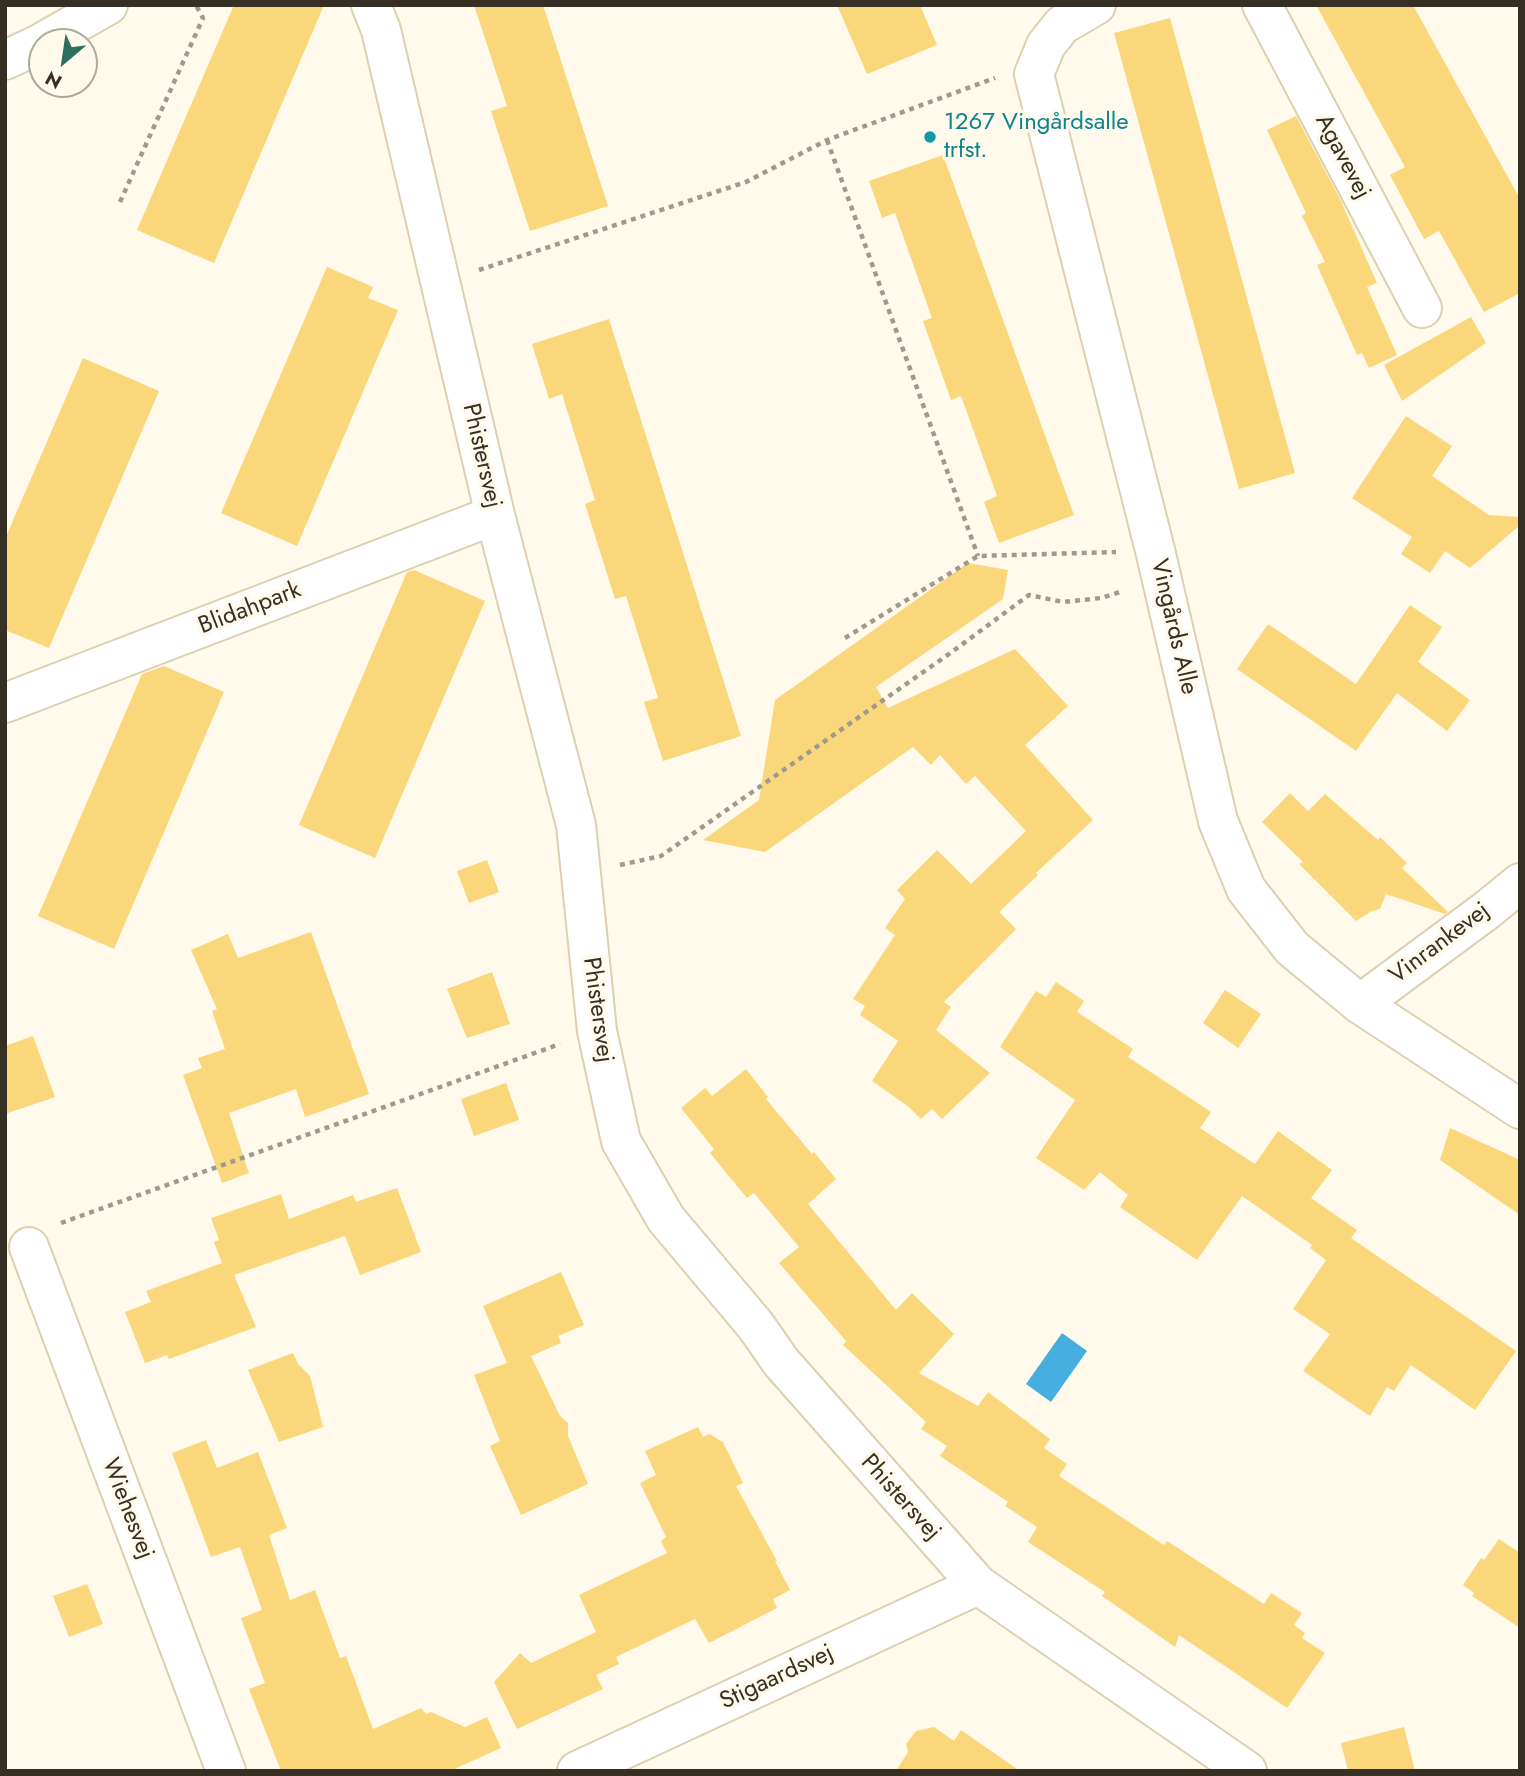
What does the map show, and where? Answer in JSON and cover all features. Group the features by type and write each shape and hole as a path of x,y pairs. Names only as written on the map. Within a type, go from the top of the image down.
{"street":[{"path":"68,28 108,5"},
{"name":"Phistersvej","path":"371,5 381,30 495,515 576,825 597,1031 621,1141 666,1219 756,1326 781,1362 978,1585 1247,1771"},
{"path":"1034,74 1046,45 1062,25 1096,5"},
{"name":"Agavevej","path":"1262,5 1422,308"},
{"path":"5,60 28,49"},
{"name":"Vingårds Alle","path":"1034,74 1158,565 1218,821 1246,889 1292,948 1360,1004 1520,1109"},
{"name":"Blidahpark","path":"5,703 495,515"},
{"name":"Vinrankevej","path":"1360,1004 1520,883"},
{"name":"Wiehesvej","path":"29,1247 226,1771"},
{"name":"Stigaardsvej","path":"577,1771 978,1585"}],"path":[{"path":"120,201 203,18 196,5"},
{"path":"440,282 746,182 827,140 997,78 1034,74"},
{"path":"827,140 978,556"},
{"path":"845,638 978,556 1158,565"},
{"path":"582,873 661,856 1029,595 1063,602 1101,598 1158,565"},
{"path":"29,1247 57,1225 597,1031"}],"water":[{"path":"1062,1333 1087,1351 1051,1402 1026,1384"}],"building":[{"path":"234,5 324,5 214,263 137,230"},
{"path":"474,5 543,5 608,206 530,231 491,111 507,106"},
{"path":"837,5 920,5 937,45 867,74"},
{"path":"1316,5 1413,5 1520,199 1520,293 1484,312 1439,231 1424,239 1390,175 1405,167"},
{"path":"1170,18 1295,473 1239,489 1114,33"},
{"path":"1296,116 1341,201 1377,283 1367,287 1397,355 1369,368 1362,353 1357,355 1317,265 1325,262 1302,216 1306,213 1267,130"},
{"path":"943,155 1074,515 999,543 984,502 997,496 961,396 951,400 923,321 932,318 895,213 882,218 869,181"},
{"path":"327,267 373,287 368,298 398,310 297,546 221,513"},
{"path":"1471,317 1486,343 1402,401 1384,365"},
{"path":"609,319 741,736 663,761 644,702 658,698 626,596 615,599 585,504 595,500 562,394 549,399 532,344"},
{"path":"83,358 159,391 49,648 5,630 5,539"},
{"path":"1406,416 1452,446 1432,476 1489,515 1520,517 1520,525 1470,568 1445,551 1430,573 1401,554 1412,537 1352,498"},
{"path":"968,563 1008,570 1003,599 876,687 888,708 1015,649 1068,706 1025,745 1093,820 999,912 1016,929 944,1002 951,1007 936,1030 990,1073 942,1119 932,1109 921,1119 909,1107 872,1081 898,1041 860,1015 865,1006 853,999 895,935 885,928 905,899 897,890 937,850 971,884 1026,831 975,776 966,784 940,755 931,765 913,747 765,852 703,840 759,800 775,700"},
{"path":"414,570 485,601 375,858 299,825 407,572"},
{"path":"1410,605 1442,627 1418,662 1470,700 1447,731 1397,693 1356,751 1237,669 1268,624 1356,684"},
{"path":"164,666 224,692 114,949 38,916 142,674"},
{"path":"1290,793 1308,811 1325,794 1378,840 1380,837 1407,863 1402,868 1448,912 1445,914 1386,894 1380,909 1356,921 1299,864 1303,862 1262,822"},
{"path":"487,860 499,892 469,903 457,871"},
{"path":"311,932 369,1094 305,1117 296,1089 229,1113 249,1173 222,1183 183,1075 202,1068 198,1058 225,1049 212,1011 217,1009 191,950 228,934 238,958"},
{"path":"492,972 510,1024 467,1038 447,989"},
{"path":"1056,982 1084,1001 1077,1012 1133,1049 1128,1057 1211,1112 1200,1128 1255,1164 1278,1131 1332,1170 1311,1198 1357,1230 1351,1238 1516,1351 1475,1410 1411,1365 1394,1391 1387,1387 1370,1416 1303,1371 1330,1334 1293,1309 1326,1260 1310,1248 1312,1245 1242,1196 1197,1260 1120,1207 1128,1195 1100,1172 1084,1190 1036,1158 1075,1100 1000,1047 1036,991 1046,997"},
{"path":"1225,990 1261,1014 1238,1048 1203,1023"},
{"path":"33,1036 55,1097 5,1114 5,1046"},
{"path":"746,1069 768,1097 766,1099 836,1179 808,1204 896,1310 912,1293 954,1334 919,1373 978,1406 988,1392 1050,1439 1044,1448 1067,1464 1059,1476 1164,1545 1167,1541 1264,1604 1271,1593 1302,1613 1294,1625 1305,1633 1302,1638 1325,1653 1287,1708 1179,1635 1175,1647 1102,1596 1105,1592 1028,1542 1037,1527 1005,1506 1008,1502 940,1456 947,1446 921,1429 926,1422 843,1345 846,1341 779,1263 799,1247 754,1193 747,1198 710,1153 714,1149 681,1108 705,1088 712,1096"},
{"path":"506,1083 519,1120 474,1136 461,1099"},
{"path":"1450,1128 1520,1160 1520,1215 1440,1160"},
{"path":"397,1188 421,1252 360,1275 345,1236 234,1275 256,1327 169,1359 167,1355 145,1363 125,1312 151,1302 146,1291 222,1263 214,1242 219,1240 211,1218 281,1194 289,1219 353,1195 356,1202"},
{"path":"561,1272 584,1325 558,1336 561,1343 531,1356 560,1416 568,1423 568,1436 588,1484 521,1515 490,1446 500,1441 474,1375 507,1363 483,1306"},
{"path":"293,1353 298,1364 310,1376 323,1427 279,1442 248,1370"},
{"path":"698,1427 703,1437 709,1434 723,1442 743,1483 736,1486 790,1590 773,1599 777,1608 709,1643 695,1619 616,1657 619,1664 596,1675 603,1689 517,1729 494,1682 520,1653 531,1663 596,1632 579,1595 667,1553 661,1541 666,1537 640,1483 656,1475 645,1451"},
{"path":"206,1440 217,1468 258,1452 287,1528 269,1535 290,1600 315,1590 340,1658 346,1656 373,1729 421,1708 426,1714 431,1712 465,1727 487,1717 501,1748 450,1771 281,1771 249,1689 265,1683 241,1618 262,1610 240,1547 211,1557 172,1453"},
{"path":"1499,1539 1520,1553 1520,1628 1472,1596 1474,1593 1463,1585 1481,1558 1484,1560"},
{"path":"87,1584 103,1624 69,1637 53,1596"},
{"path":"934,1727 954,1741 961,1730 1020,1771 896,1771 908,1752 906,1744 916,1731"},
{"path":"1404,1727 1415,1771 1348,1771 1341,1743"}],"place":[{"name":"1267 Vingårdsalle trfst.","path":"930,137"}]}
